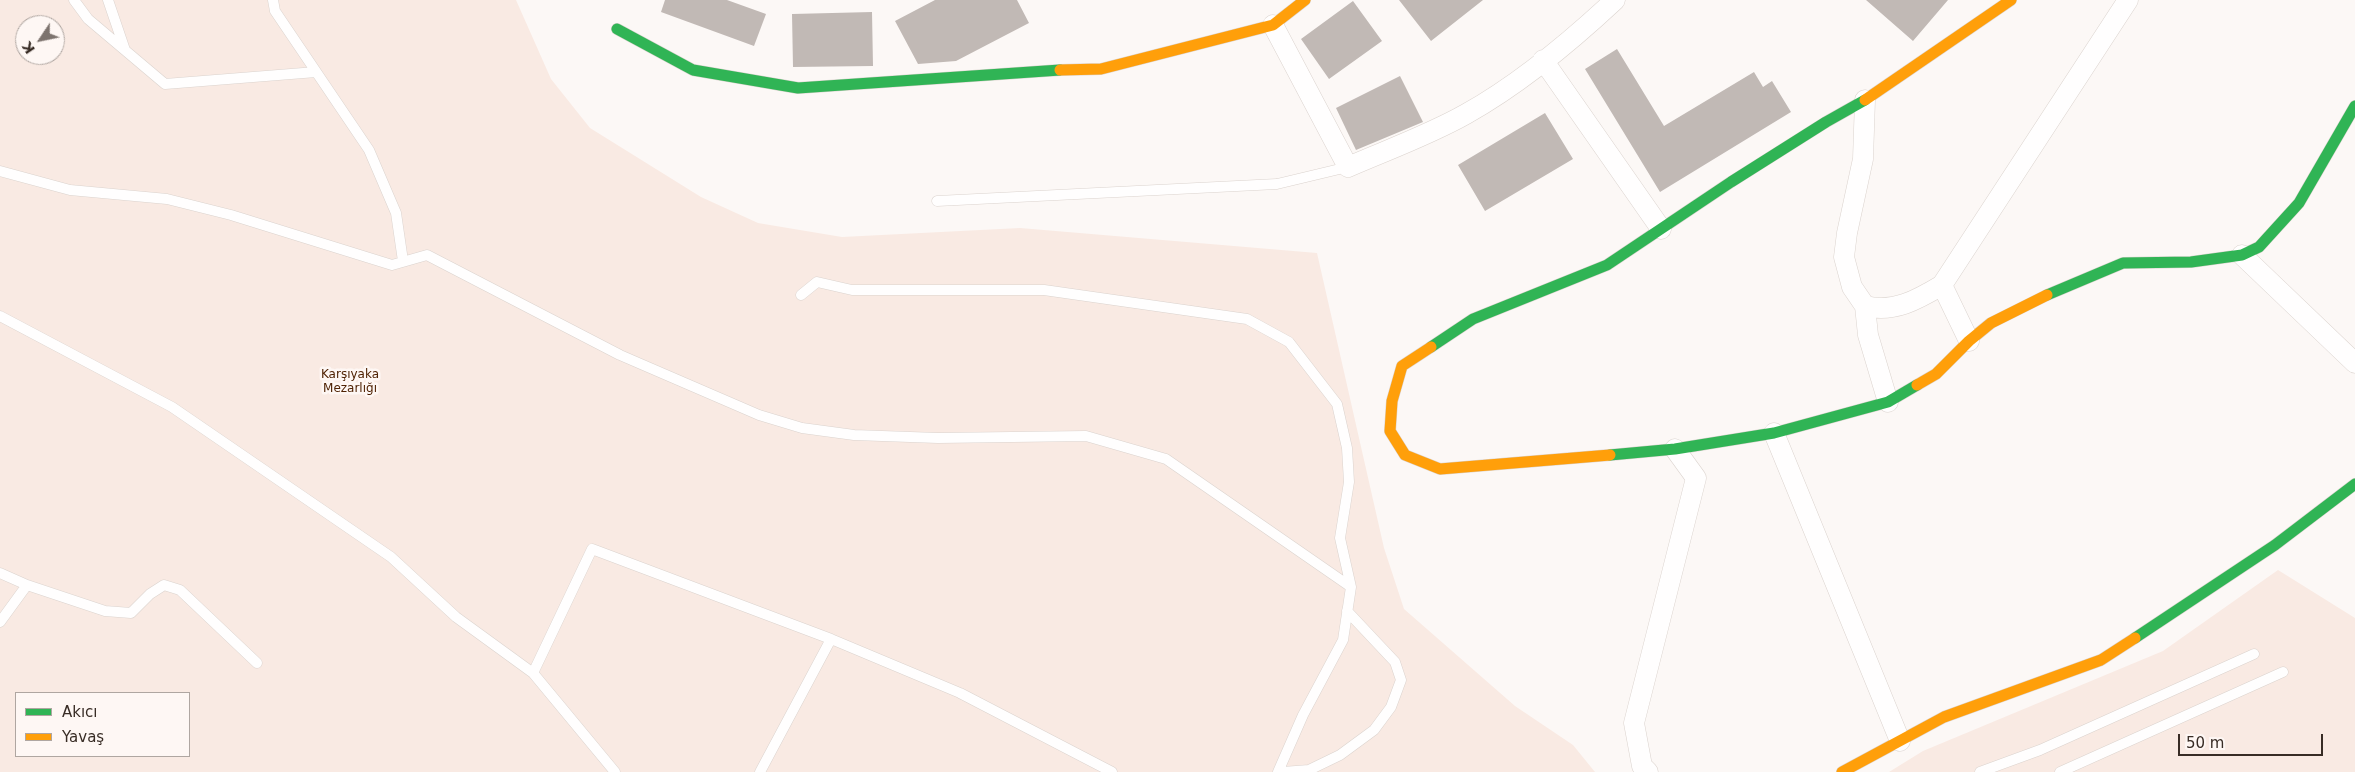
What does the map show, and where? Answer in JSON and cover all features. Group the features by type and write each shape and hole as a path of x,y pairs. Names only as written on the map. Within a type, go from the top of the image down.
{"street":[{"path":"617,29 693,70 798,88 1045,70 1101,69 1273,24 1305,0"},
{"path":"1273,24 1348,167 1466,114 1508,88 1615,0"},
{"path":"2011,0 1880,92 1826,122 1607,265 1473,319 1402,366 1392,401 1390,431 1405,454 1440,469 1675,449 1774,433 1888,402 1936,374 1969,341 1991,323 2023,306 2123,263 2191,262 2242,254 2259,247 2300,202 2355,106"},
{"path":"1865,306 1876,309 1893,308 1916,300 1942,285 2128,0"},
{"path":"1543,60 1661,229"},
{"path":"1865,100 1863,159 1844,257 1852,287 1865,306 1868,335 1888,402"},
{"path":"2242,254 2355,363"},
{"path":"1942,285 1969,341"},
{"path":"1774,433 1900,741"},
{"path":"1648,772 1642,766 1634,723 1696,478 1675,449"},
{"path":"1842,772 1944,717 2101,660 2275,545 2355,484"}],"lane":[{"path":"74,0 88,19 165,84 316,72"},
{"path":"108,0 126,51"},
{"path":"273,0 276,11 369,150 396,213 403,262"},
{"path":"936,201 1277,184 1348,167"},
{"path":"0,171 70,190 166,199 231,215 392,264 426,255 620,355 759,416 802,428 854,435 938,438 1086,436 1166,459 1351,588"},
{"path":"800,295 817,282 852,290 1044,290 1247,319 1289,342 1337,404 1347,448 1349,482 1340,538 1351,588 1343,640 1303,715 1278,772"},
{"path":"0,316 172,407 391,557 456,617 533,673 615,772"},
{"path":"533,673 592,549 831,639 960,693 1112,772"},
{"path":"0,573 27,585 105,611 131,613 150,594 164,585 180,590 257,663"},
{"path":"0,622 27,585"},
{"path":"1283,772 1308,770 1340,755 1374,730 1391,707 1401,680 1395,662 1347,611"},
{"path":"760,772 831,639"},
{"path":"1980,772 2040,750 2254,654"},
{"path":"2060,772 2283,672"}],"green space":[{"name":"Karşıyaka Mezarlığı","path":"0,0 516,0 551,79 590,128 701,197 758,223 842,237 1020,228 1317,253 1384,548 1404,609 1515,706 1573,745 1595,772 0,772"},
{"path":"2278,570 2355,618 2355,772 1889,772 1923,751 2163,651"}],"building":[{"path":"665,0 727,0 766,14 754,46 661,12"},
{"path":"935,0 1017,0 1029,23 956,61 918,64 895,21"},
{"path":"1399,0 1483,0 1431,41"},
{"path":"1866,0 1948,0 1913,41"},
{"path":"1353,1 1382,41 1329,79 1301,39"},
{"path":"872,12 873,66 793,67 792,14"},
{"path":"1617,49 1664,126 1754,72 1763,87 1772,81 1791,112 1660,192 1585,69"},
{"path":"1400,76 1423,122 1356,150 1336,108"},
{"path":"1545,113 1573,159 1485,211 1458,165"}],"traffic: fast":[{"path":"617,29 693,70 798,88 1060,70"},
{"path":"1431,347 1473,319 1607,265 1731,182 1826,122 1865,100"},
{"path":"2047,295 2123,263 2191,262 2242,255 2259,247 2299,203 2355,106"},
{"path":"1610,455 1675,449 1774,433 1888,402 1917,385"},
{"path":"2135,638 2275,545 2355,484"}],"traffic: slow":[{"path":"1060,70 1101,69 1273,25 1305,0"},
{"path":"1865,100 2011,0"},
{"path":"1917,385 1936,374 1969,341 1991,323 2047,295"},
{"path":"1431,347 1402,366 1392,401 1390,431 1405,455 1440,469 1610,455"},
{"path":"1842,772 1944,717 2101,660 2135,638"}]}
